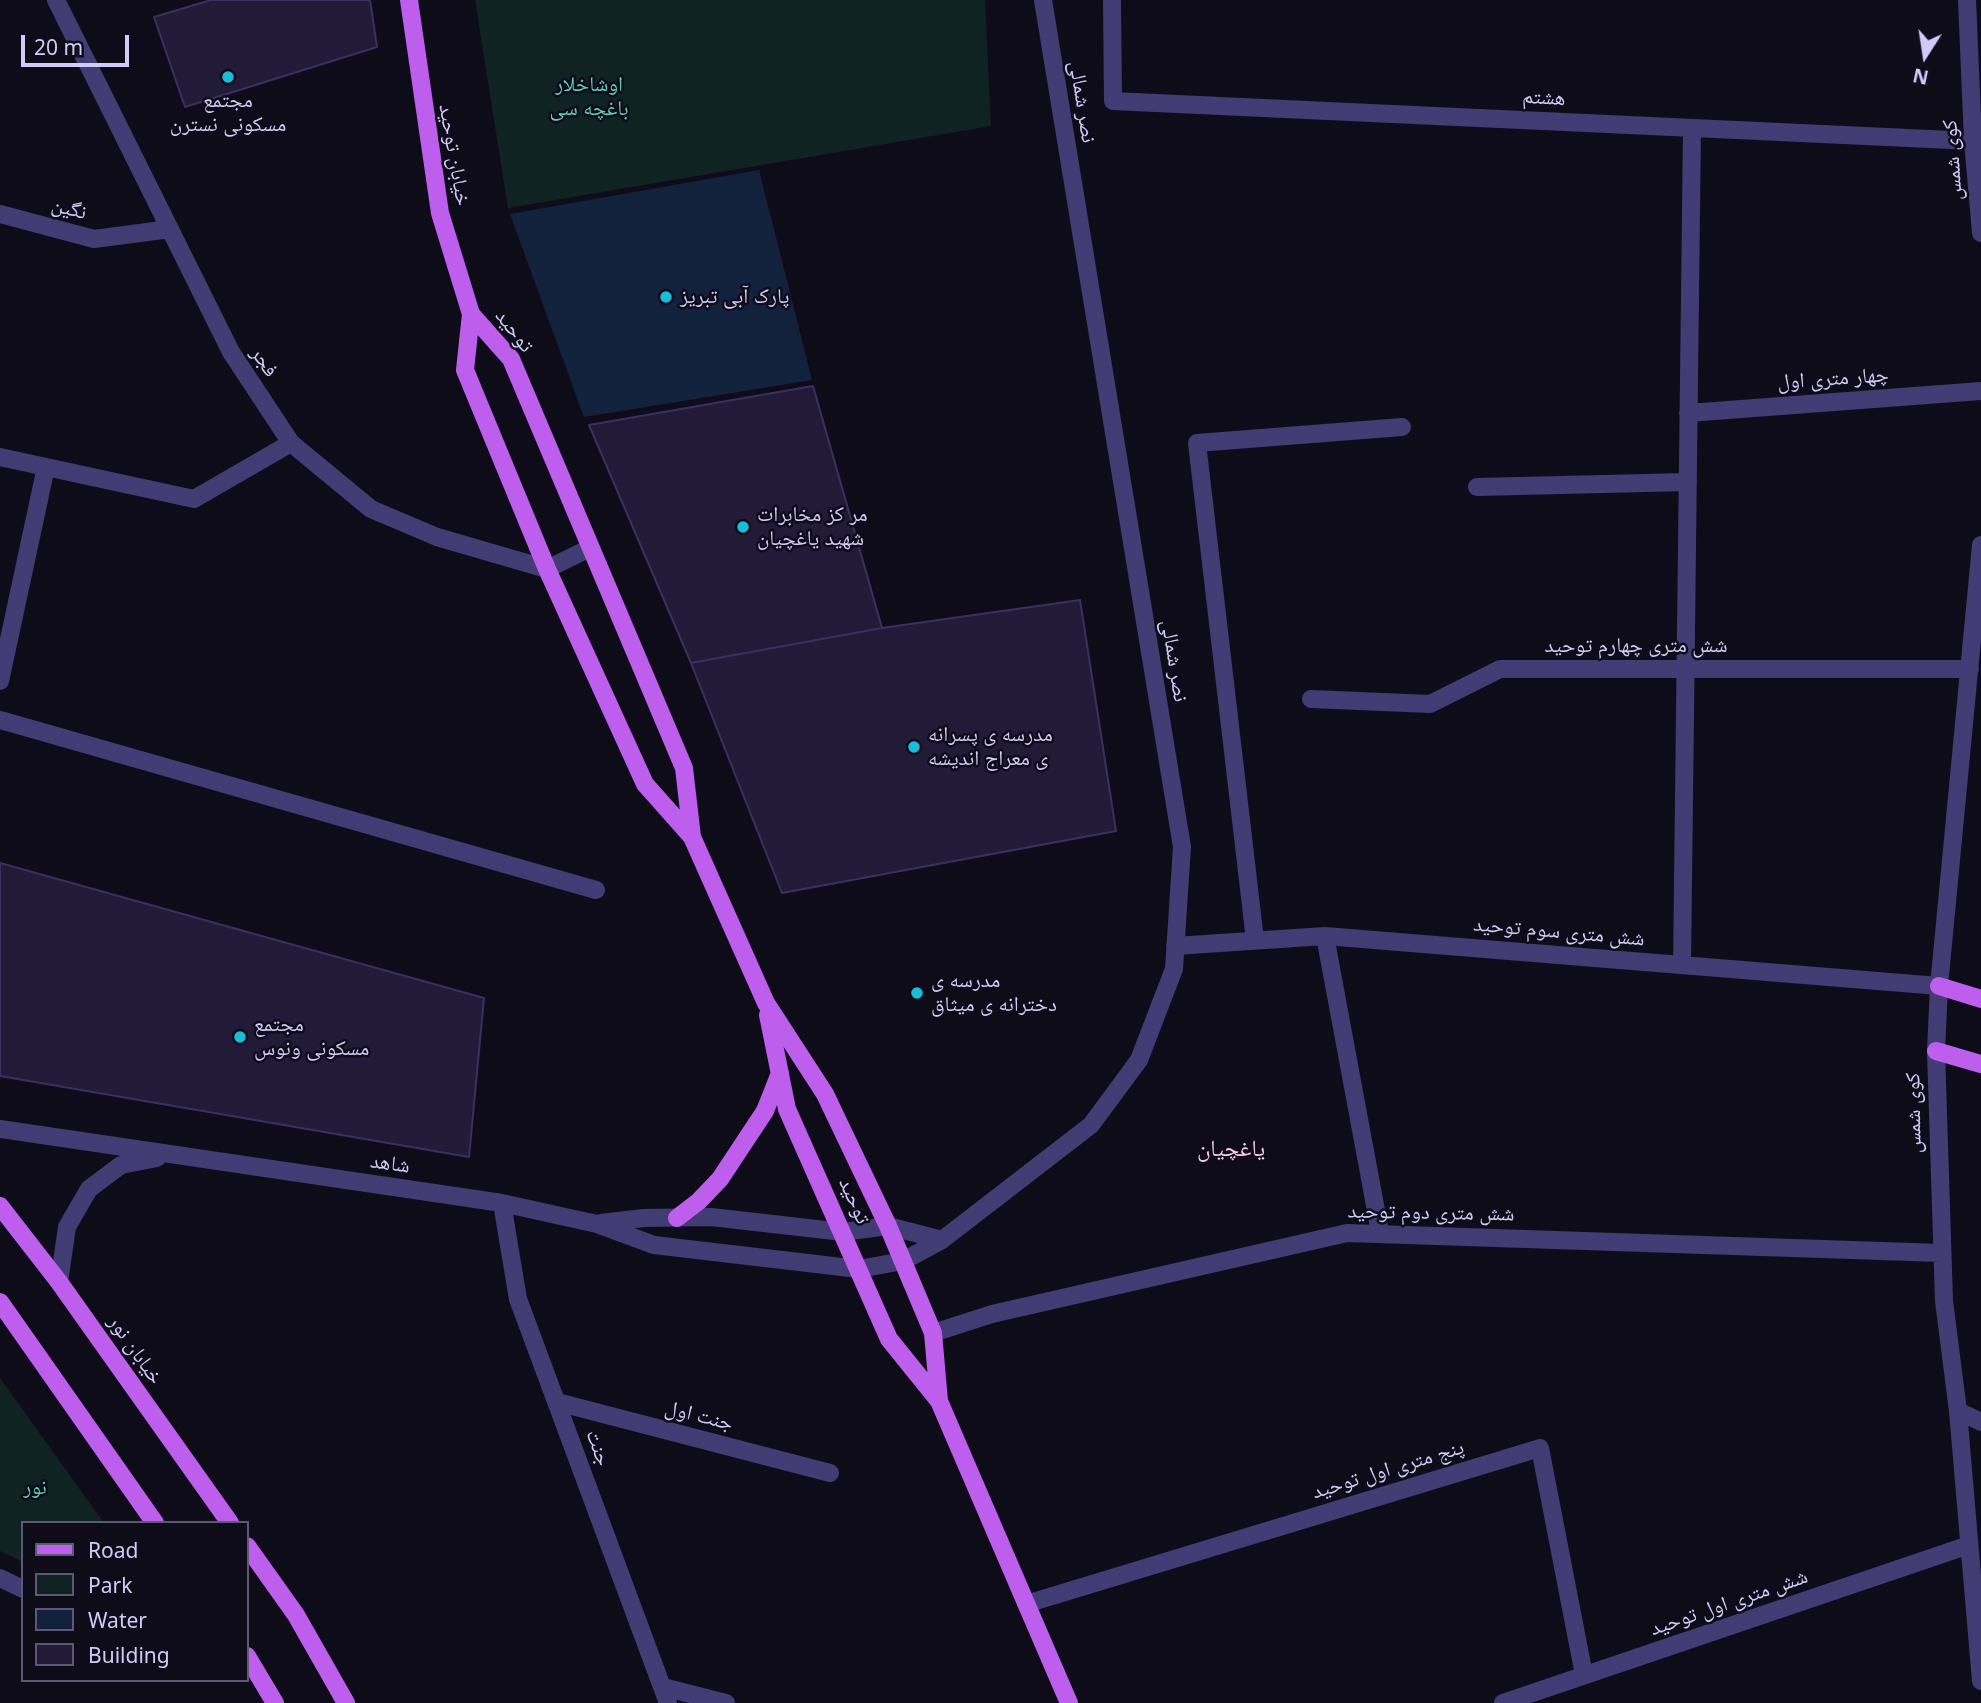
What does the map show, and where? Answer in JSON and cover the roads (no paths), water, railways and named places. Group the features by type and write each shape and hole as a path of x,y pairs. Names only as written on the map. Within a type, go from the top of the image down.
{"main road":[{"name":"خیابان توحید","path":"409,0 440,213 471,314"},
{"name":"توحید","path":"471,314 511,359 684,768 692,837 766,1003 825,1094 888,1226 933,1333 939,1401"},
{"name":"توحید","path":"471,314 465,370 547,569 645,784 692,837"},
{"path":"1939,986 1981,999"},
{"name":"توحید","path":"766,1003 787,1109 889,1339 939,1401 1069,1703"},
{"path":"1936,1051 1981,1064"},
{"path":"677,1217 699,1201 720,1180 765,1111 780,1073"},
{"name":"خیابان نور","path":"0,1206 59,1283 229,1521"},
{"path":"0,1302 154,1521"},
{"path":"248,1547 296,1615 346,1703"},
{"path":"248,1658 275,1703"}],"street":[{"name":"فجر","path":"56,0 231,352 291,443 371,509 437,537 547,569"},
{"name":"نصر شمالی","path":"902,1261 942,1240 1091,1125 1139,1060 1174,969 1182,847 1044,0"},
{"name":"هشتم","path":"1112,0 1113,101 1973,141"},
{"name":"کوی شمس","path":"1967,0 1977,120 1973,141 1981,233"},
{"path":"1682,965 1692,128"},
{"name":"نگین","path":"0,214 94,239 170,229"},
{"name":"چهار متری اول","path":"1688,413 1981,391"},
{"path":"1255,940 1198,443 1402,428"},
{"path":"0,457 194,499 291,443"},
{"path":"0,681 46,467"},
{"path":"1478,487 1688,482"},
{"name":"کوی شمس","path":"1981,545 1970,669 1974,694 1939,986 1936,1051 1941,1253 1958,1411 1981,1681"},
{"path":"547,569 590,548"},
{"name":"شش متری چهارم توحید","path":"1311,699 1430,704 1500,669 1970,669"},
{"path":"0,720 596,890"},
{"name":"شش متری سوم توحید","path":"1175,946 1325,936 1939,986"},
{"path":"1325,936 1380,1232"},
{"name":"شاهد","path":"0,1129 502,1203 597,1224 654,1245 859,1269 902,1261"},
{"path":"59,1283 67,1227 89,1189 121,1165 174,1155"},
{"name":"جنت","path":"502,1203 518,1299 665,1695"},
{"name":"شاهد","path":"597,1224 710,1217 843,1232 888,1226"},
{"path":"888,1226 942,1240"},
{"name":"شش متری دوم توحید","path":"933,1333 992,1314 1347,1233 1380,1232 1941,1253"},
{"name":"جنت اول","path":"556,1402 830,1473"},
{"path":"1958,1411 1981,1422"},
{"name":"پنج متری اول توحید","path":"1026,1604 1540,1447 1584,1675"},
{"name":"شش متری اول توحید","path":"1503,1703 1969,1545"},
{"path":"0,1578 21,1588"},
{"path":"665,1695 726,1703"}],"water":[{"name":"پارک آبی تبریز","path":"759,170 812,380 584,417 510,214"}],"place":[{"name":"مجتمع مسکونی نسترن","path":"228,77"},
{"name":"پارک آبی تبریز","path":"666,297"},
{"name":"مر کز مخابرات شهید یاغچیان","path":"743,527"},
{"name":"مدرسه ی پسرانه ی معراج اندیشه","path":"914,747"},
{"name":"مدرسه ی دخترانه ی میثاق","path":"917,993"},
{"name":"مجتمع مسکونی ونوس","path":"240,1037"}],"district":[{"name":"یاغچیان","path":"1231,1149"}],"park label":[{"name":"اوشاخلار باغچه سی","path":"589,97"},
{"name":"نور","path":"35,1488"}]}
